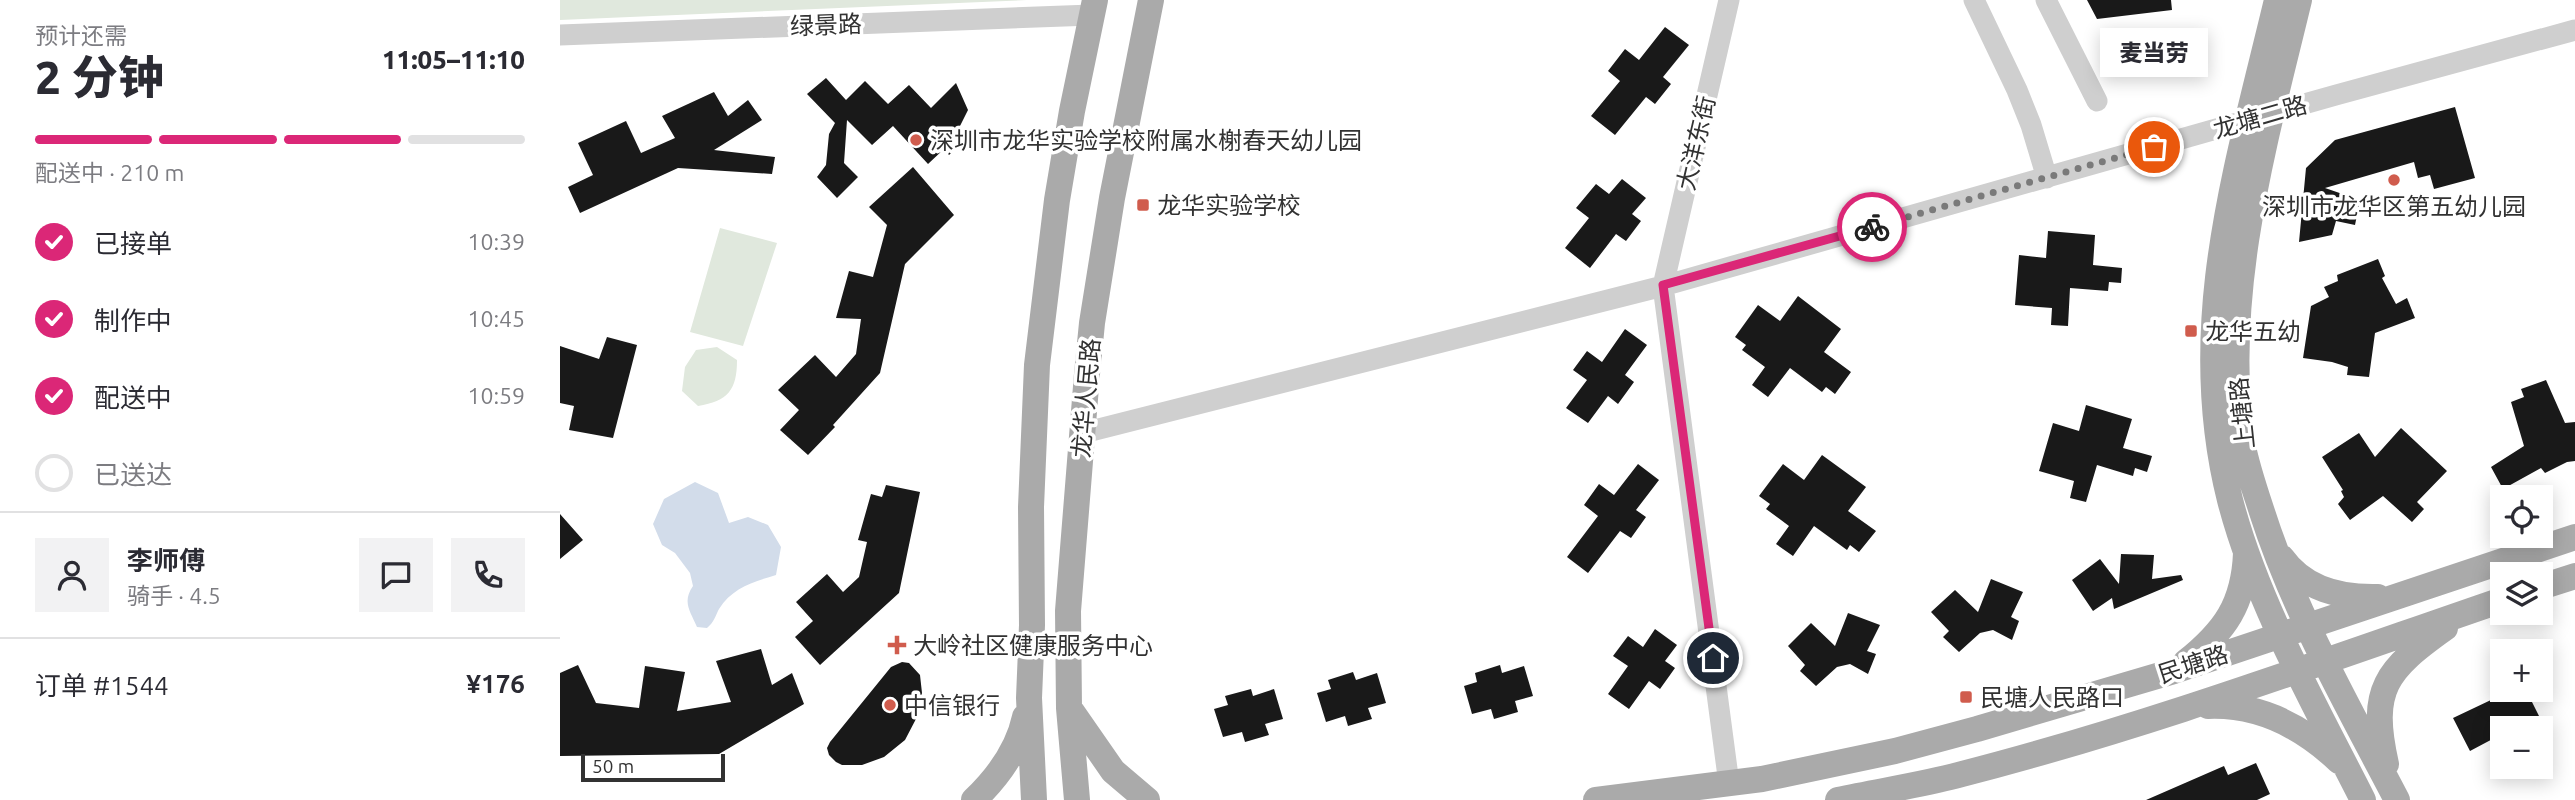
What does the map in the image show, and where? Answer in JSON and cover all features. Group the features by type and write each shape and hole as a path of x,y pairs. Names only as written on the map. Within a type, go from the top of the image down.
{"main road":[{"name":"龙华人民路","path":"1077,800 1069,708 1068,611 1093,323 1115,185 1151,0"},
{"name":"上塘路","path":"2259,117 2277,0"},
{"name":"上塘路","path":"2299,0 2259,117 2221,246 2213,309 2213,372 2218,435 2231,500 2291,591 2395,796"},
{"name":"龙华人民路","path":"1034,800 1029,698 1032,625 1031,507 1037,365 1057,200 1093,7"},
{"name":"民塘路","path":"1596,800 1729,784 1895,751 2174,671 2575,537"},
{"name":"上塘路","path":"2258,543 2281,635 2363,800"},
{"path":"2174,671 2204,647 2227,623 2258,543 2306,582 2350,595 2398,596"},
{"path":"2553,583 2575,576"},
{"name":"民塘路","path":"1838,800 1961,775 2188,706 2490,604"},
{"path":"2395,796 2384,755 2379,712 2388,679 2416,650 2471,611"},
{"path":"974,800 998,775 1010,755 1022,729 1029,698"},
{"path":"2188,706 2229,705 2258,711 2306,735 2347,769"},
{"path":"1069,708 1108,766 1147,800"}],"street":[{"name":"大洋东街","path":"1663,285 1729,0"},
{"path":"1974,0 2017,90 2047,178"},
{"path":"2046,0 2097,102"},
{"name":"绿景路","path":"560,35 1093,7"},
{"name":"龙塘二路","path":"1083,433 1663,285 2575,30"},
{"path":"1663,285 1729,784"}],"shaded area":[{"path":"560,0 1027,0 560,20"},
{"path":"720,228 777,243 743,346 690,332"},
{"path":"717,347 737,360 733,386 717,401 698,406 682,391 685,367 696,350"}],"water":[{"path":"695,482 718,493 729,523 748,517 768,525 781,547 776,575 751,583 730,596 707,628 697,627 688,606 688,597 693,586 690,573 675,553 662,545 653,524 664,499"}],"building":[{"path":"2087,0 2171,0 2172,10 2097,19"},
{"path":"1665,27 1689,45 1663,77 1671,84 1655,104 1646,97 1615,135 1591,116 1620,81 1608,71 1625,49 1639,60"},
{"path":"826,78 846,100 865,81 888,104 909,85 931,108 956,83 968,110 954,138 960,144 949,155 944,149 928,164 893,126 872,145 847,120 844,163 858,177 837,198 817,177 826,165 829,134 835,123 807,94"},
{"path":"714,92 728,116 748,100 762,120 714,150 775,157 772,174 678,168 580,213 568,187 593,175 578,143 626,121 641,153 675,138 662,116"},
{"path":"2455,107 2475,178 2434,189 2430,175 2418,178 2414,162 2325,188 2360,200 2355,225 2336,221 2332,235 2299,242 2306,168 2335,140"},
{"path":"913,167 954,215 905,264 880,373 808,455 780,430 799,410 778,390 815,355 836,377 856,354 861,319 836,318 849,271 873,277 887,225 869,207"},
{"path":"1622,179 1646,198 1632,214 1641,221 1626,241 1616,234 1590,268 1565,248 1589,218 1576,208 1596,184 1609,194"},
{"path":"2048,231 2095,235 2093,265 2122,268 2121,283 2109,282 2108,291 2070,288 2068,326 2051,325 2052,308 2015,305 2019,255 2046,258"},
{"path":"2378,259 2385,276 2382,278 2396,304 2407,298 2415,318 2375,333 2369,377 2347,375 2348,367 2332,362 2303,358 2311,306 2329,297 2324,287 2338,281 2337,275"},
{"path":"1798,296 1841,329 1824,352 1851,372 1835,394 1826,387 1822,392 1790,368 1768,397 1752,385 1765,367 1742,350 1746,345 1735,337 1758,305 1780,321"},
{"path":"1625,329 1647,345 1625,375 1634,382 1618,404 1608,396 1588,423 1566,408 1587,380 1573,370 1587,351 1602,362"},
{"path":"607,337 637,345 613,438 569,430 574,406 560,403 560,346 599,359"},
{"path":"2546,380 2565,423 2575,422 2575,461 2545,473 2541,468 2510,485 2501,485 2491,467 2524,446 2511,402 2524,397 2521,389"},
{"path":"2086,405 2132,419 2123,448 2152,456 2147,472 2135,468 2133,476 2097,465 2086,502 2070,498 2074,481 2039,471 2053,423 2079,431"},
{"path":"2401,428 2447,471 2417,502 2424,509 2412,522 2383,496 2350,520 2338,504 2344,497 2341,491 2343,490 2322,457 2359,433 2375,457"},
{"path":"1822,455 1866,487 1848,511 1876,531 1859,552 1850,545 1847,550 1814,526 1793,556 1776,544 1789,526 1766,509 1770,504 1759,496 1783,464 1804,480"},
{"path":"1638,464 1659,480 1636,510 1646,517 1631,538 1620,531 1588,573 1567,557 1598,516 1584,505 1599,484 1614,495"},
{"path":"886,485 920,492 899,593 820,665 795,637 813,621 796,602 827,574 843,592 859,577 867,542 858,540 871,494 882,497"},
{"path":"560,514 583,540 560,559"},
{"path":"2121,554 2154,555 2152,579 2181,575 2183,580 2114,609 2112,598 2093,611 2072,580 2100,559 2119,584"},
{"path":"1991,579 2023,592 2011,617 2019,621 2012,640 1993,630 1980,633 1959,652 1943,637 1949,631 1931,612 1955,590 1978,612"},
{"path":"1848,613 1880,625 1867,651 1876,654 1868,674 1850,664 1837,667 1816,686 1800,671 1805,665 1788,646 1811,623 1835,646"},
{"path":"1655,629 1677,645 1665,661 1675,668 1660,689 1649,681 1629,709 1608,694 1628,666 1613,656 1628,636 1643,647"},
{"path":"761,649 772,685 792,673 804,704 719,754 560,756 560,673 578,665 596,703 639,708 645,666 685,672 677,711 731,702 716,661"},
{"name":"中信银行","path":"902,662 909,663 920,675 922,693 917,717 905,740 884,757 862,765 842,765 836,762 829,755 827,748 830,742 891,667"},
{"path":"1500,665 1502,673 1524,666 1533,696 1515,701 1518,712 1494,719 1491,709 1472,714 1464,686 1477,682 1475,673"},
{"path":"1353,672 1356,680 1377,673 1386,703 1368,708 1372,719 1348,726 1345,716 1326,722 1317,693 1331,689 1328,680"},
{"path":"1251,689 1253,696 1274,689 1283,719 1265,724 1269,735 1245,742 1242,732 1223,737 1214,709 1228,705 1225,696"},
{"path":"2490,700 2532,702 2539,716 2490,716 2490,740 2470,751 2453,718"},
{"path":"2256,763 2270,794 2257,800 2146,800 2224,766 2228,775"}],"way so far":[{"path":"1872,227 2154,147"}],"place":[{"name":"深圳市龙华实验学校附属水榭春天幼儿园","path":"916,140"},
{"name":"麦当劳","path":"2154,147"},
{"name":"深圳市龙华区第五幼儿园","path":"2394,180"},
{"name":"龙华实验学校","path":"1143,205"},
{"name":"龙华五幼","path":"2191,331"},
{"name":"大岭社区健康服务中心","path":"897,645"},
{"name":"民塘人民路口","path":"1966,697"},
{"name":"中信银行","path":"890,705"}],"route":[{"path":"1713,658 1663,285 1872,227"}]}
